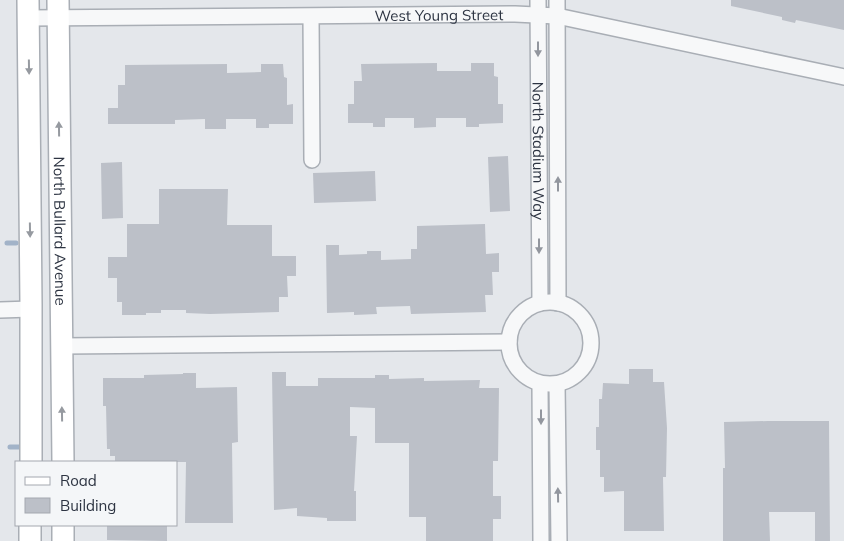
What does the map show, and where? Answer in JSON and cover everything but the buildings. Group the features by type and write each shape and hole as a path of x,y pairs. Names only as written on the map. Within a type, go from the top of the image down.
{"main road":[{"name":"North Bullard Avenue","path":"28,9 31,461"},
{"name":"North Bullard Avenue","path":"58,9 63,461"},
{"path":"30,526 30,541"},
{"path":"63,526 64,541"}],"street":[{"name":"North Stadium Way","path":"538,0 540,303"},
{"name":"North Stadium Way","path":"557,0 558,303"},
{"name":"West Young Street","path":"28,9 311,16 515,14 557,16 844,77"},
{"path":"311,16 312,160"},
{"path":"540,303 558,303 570,307 581,315 588,326 592,338 592,349 584,369 576,376 567,382 540,384 528,379 518,370 511,358 509,342 511,330 517,318 527,309 540,303"},
{"path":"0,310 31,309"},
{"path":"62,346 509,342"},
{"path":"540,384 541,541"},
{"path":"557,384 559,541"}],"waterway":[{"path":"7,243 16,243"},
{"path":"10,447 19,447"}]}
